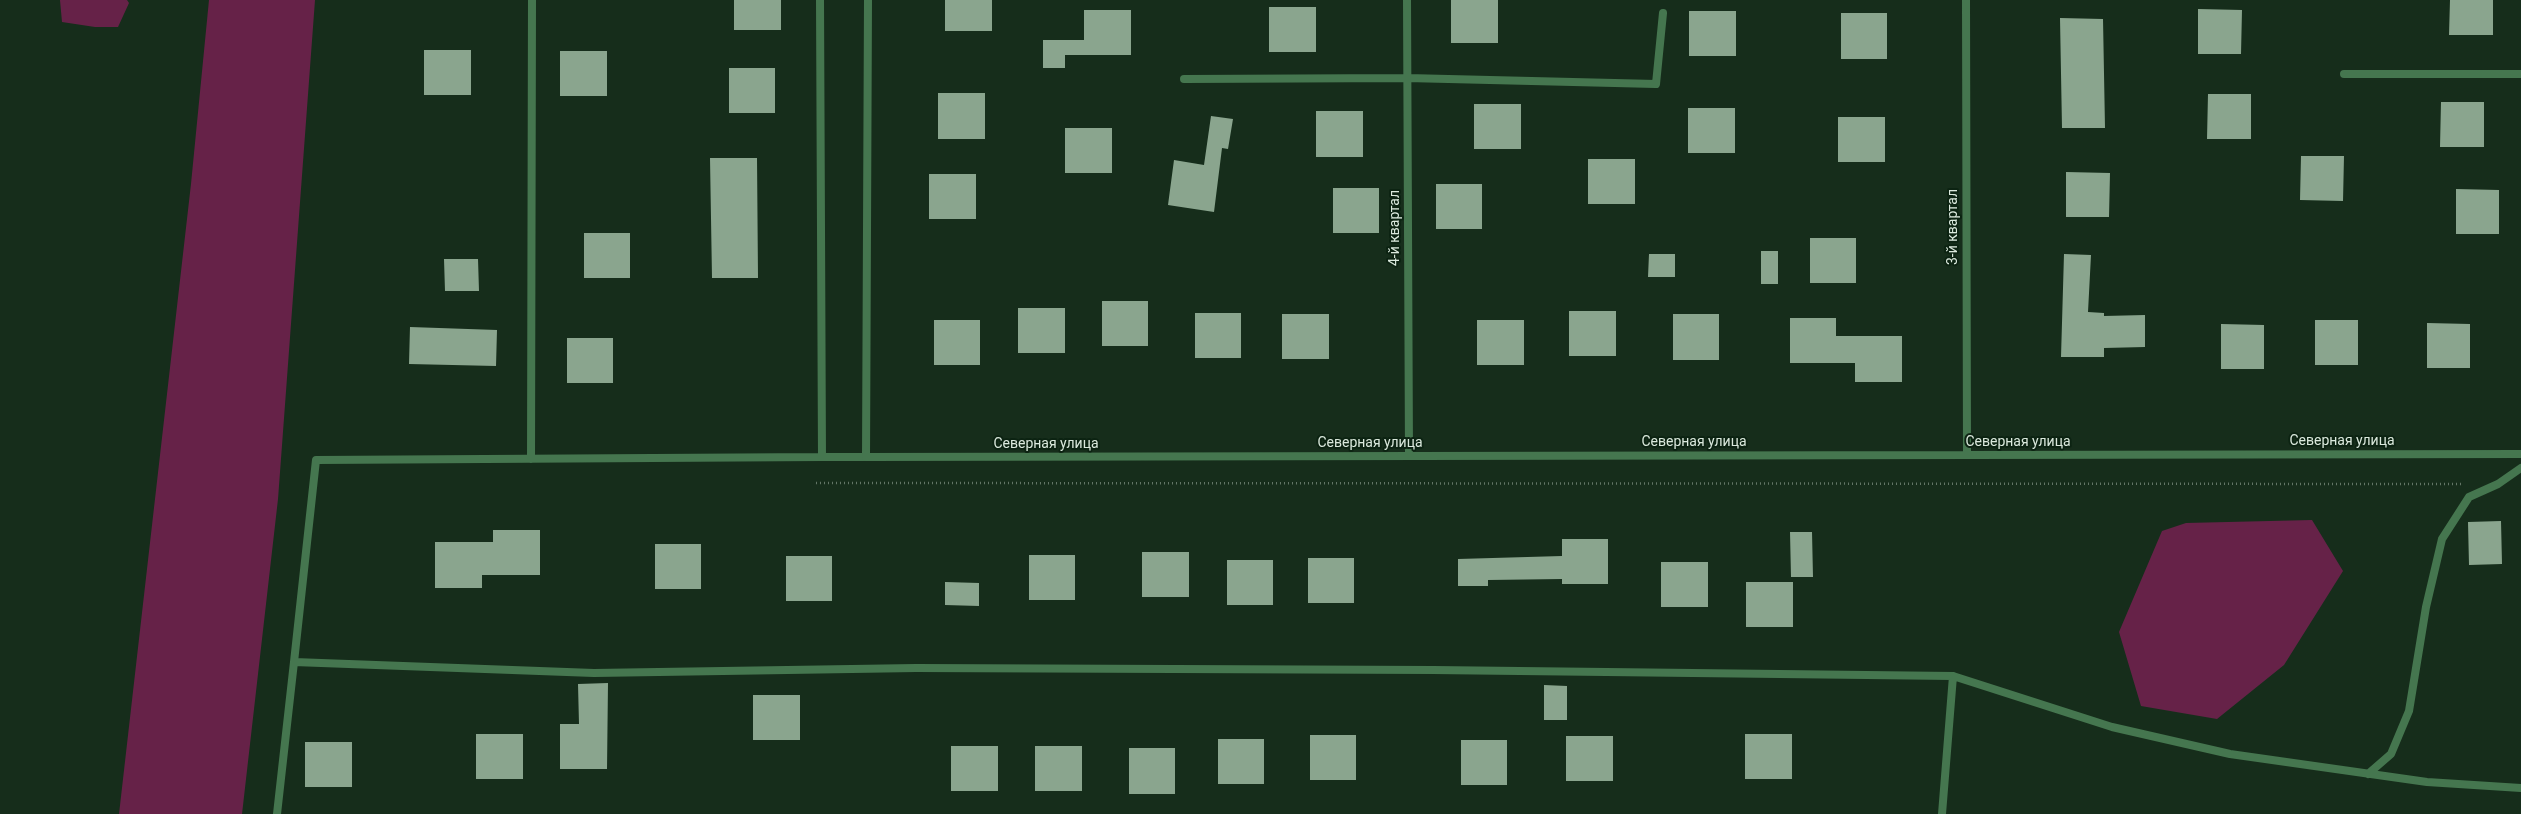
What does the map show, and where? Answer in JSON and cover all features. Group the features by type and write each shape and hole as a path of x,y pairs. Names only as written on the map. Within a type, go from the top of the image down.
{"street":[{"path":"531,459 532,0"},
{"path":"820,0 822,457"},
{"path":"866,457 868,0"},
{"name":"4-й квартал","path":"1407,0 1409,456"},
{"name":"3-й квартал","path":"1966,0 1967,455"},
{"path":"1184,79 1407,78 1656,84 1663,13"},
{"path":"2344,74 2521,74"},
{"name":"Северная улица","path":"294,662 316,460 822,457 2521,454"},
{"path":"2368,774 2391,754 2409,711 2426,607 2442,539 2469,497 2498,484 2521,468"},
{"path":"277,814 294,662 594,673 940,668 1425,670 1953,676 2112,726 2230,754 2427,782 2521,788"},
{"path":"1942,814 1953,676"}],"path":[{"path":"816,483 2466,484"}],"shaded area":[{"path":"60,0 127,0 129,3 118,27 95,27 62,22"},
{"path":"209,0 315,0 278,499 242,814 119,814 191,184"},
{"path":"2312,520 2343,571 2284,665 2217,719 2141,706 2119,632 2162,531 2186,523"}],"building":[{"path":"734,0 781,0 781,30 734,30"},
{"path":"945,0 992,0 992,31 945,31"},
{"path":"1451,0 1498,0 1498,43 1451,43"},
{"path":"2450,0 2493,0 2493,35 2449,35"},
{"path":"1269,7 1316,7 1316,52 1269,52"},
{"path":"2198,9 2242,10 2241,54 2198,54"},
{"path":"1084,10 1131,10 1131,55 1065,55 1065,68 1043,68 1043,40 1084,40"},
{"path":"1689,11 1736,11 1736,56 1689,56"},
{"path":"1841,13 1887,13 1887,59 1841,59"},
{"path":"2060,18 2103,19 2105,128 2062,128"},
{"path":"424,50 471,50 471,95 424,95"},
{"path":"560,51 607,51 607,96 560,96"},
{"path":"729,68 775,68 775,113 729,113"},
{"path":"938,93 985,93 985,139 938,139"},
{"path":"2208,94 2251,94 2251,139 2207,139"},
{"path":"2441,102 2484,102 2484,147 2440,147"},
{"path":"1474,104 1521,104 1521,149 1474,149"},
{"path":"1688,108 1735,108 1735,153 1688,153"},
{"path":"1316,111 1363,111 1363,157 1316,157"},
{"path":"1211,116 1233,119 1228,149 1222,148 1214,212 1168,205 1174,160 1204,165"},
{"path":"1838,117 1885,117 1885,162 1838,162"},
{"path":"1065,128 1112,128 1112,173 1065,173"},
{"path":"2301,156 2344,156 2343,201 2300,200"},
{"path":"710,158 757,158 758,278 712,278"},
{"path":"1588,159 1635,159 1635,204 1588,204"},
{"path":"2066,172 2110,173 2109,217 2066,217"},
{"path":"929,174 976,174 976,219 929,219"},
{"path":"1436,184 1482,184 1482,229 1436,229"},
{"path":"1333,188 1379,188 1379,233 1333,233"},
{"path":"2456,189 2499,190 2499,234 2456,234"},
{"path":"584,233 630,233 630,278 584,278"},
{"path":"1810,238 1856,238 1856,283 1810,283"},
{"path":"1761,251 1778,251 1778,284 1761,284"},
{"path":"1649,254 1675,254 1675,277 1648,277"},
{"path":"2064,254 2091,255 2088,312 2104,313 2104,316 2145,315 2145,347 2104,348 2104,357 2061,357"},
{"path":"444,259 478,259 479,291 445,291"},
{"path":"1102,301 1148,301 1148,346 1102,346"},
{"path":"1018,308 1065,308 1065,353 1018,353"},
{"path":"1569,311 1616,311 1616,356 1569,356"},
{"path":"1195,313 1241,313 1241,358 1195,358"},
{"path":"1282,314 1329,314 1329,359 1282,359"},
{"path":"1673,314 1719,314 1719,360 1673,360"},
{"path":"1790,318 1836,318 1836,336 1902,336 1902,382 1855,382 1855,363 1790,363"},
{"path":"934,320 980,320 980,365 934,365"},
{"path":"1477,320 1524,320 1524,365 1477,365"},
{"path":"2315,320 2358,320 2358,365 2315,365"},
{"path":"2427,323 2470,324 2470,368 2427,368"},
{"path":"2221,324 2264,325 2264,369 2221,369"},
{"path":"410,327 497,330 496,366 409,364"},
{"path":"567,338 613,338 613,383 567,383"},
{"path":"2501,521 2502,564 2469,565 2468,522"},
{"path":"493,530 540,530 540,575 482,575 482,588 435,588 435,542 493,542"},
{"path":"1790,532 1812,532 1813,577 1791,577"},
{"path":"1562,539 1608,539 1608,584 1562,584 1562,579 1488,580 1488,586 1458,586 1458,559 1562,556"},
{"path":"655,544 701,544 701,589 655,589"},
{"path":"1142,552 1189,552 1189,597 1142,597"},
{"path":"1029,555 1075,555 1075,600 1029,600"},
{"path":"786,556 832,556 832,601 786,601"},
{"path":"1308,558 1354,558 1354,603 1308,603"},
{"path":"1227,560 1273,560 1273,605 1227,605"},
{"path":"1661,562 1708,562 1708,607 1661,607"},
{"path":"945,582 979,583 979,606 945,605"},
{"path":"1746,582 1793,582 1793,627 1746,627"},
{"path":"608,683 607,769 560,769 560,724 579,724 578,684"},
{"path":"1544,685 1567,686 1567,720 1544,720"},
{"path":"753,695 800,695 800,740 753,740"},
{"path":"476,734 523,734 523,779 476,779"},
{"path":"1745,734 1792,734 1792,779 1745,779"},
{"path":"1310,735 1356,735 1356,780 1310,780"},
{"path":"1566,736 1613,736 1613,781 1566,781"},
{"path":"1218,739 1264,739 1264,784 1218,784"},
{"path":"1461,740 1507,740 1507,785 1461,785"},
{"path":"305,742 352,742 352,787 305,787"},
{"path":"951,746 998,746 998,791 951,791"},
{"path":"1035,746 1082,746 1082,791 1035,791"},
{"path":"1129,748 1175,748 1175,794 1129,794"}]}
